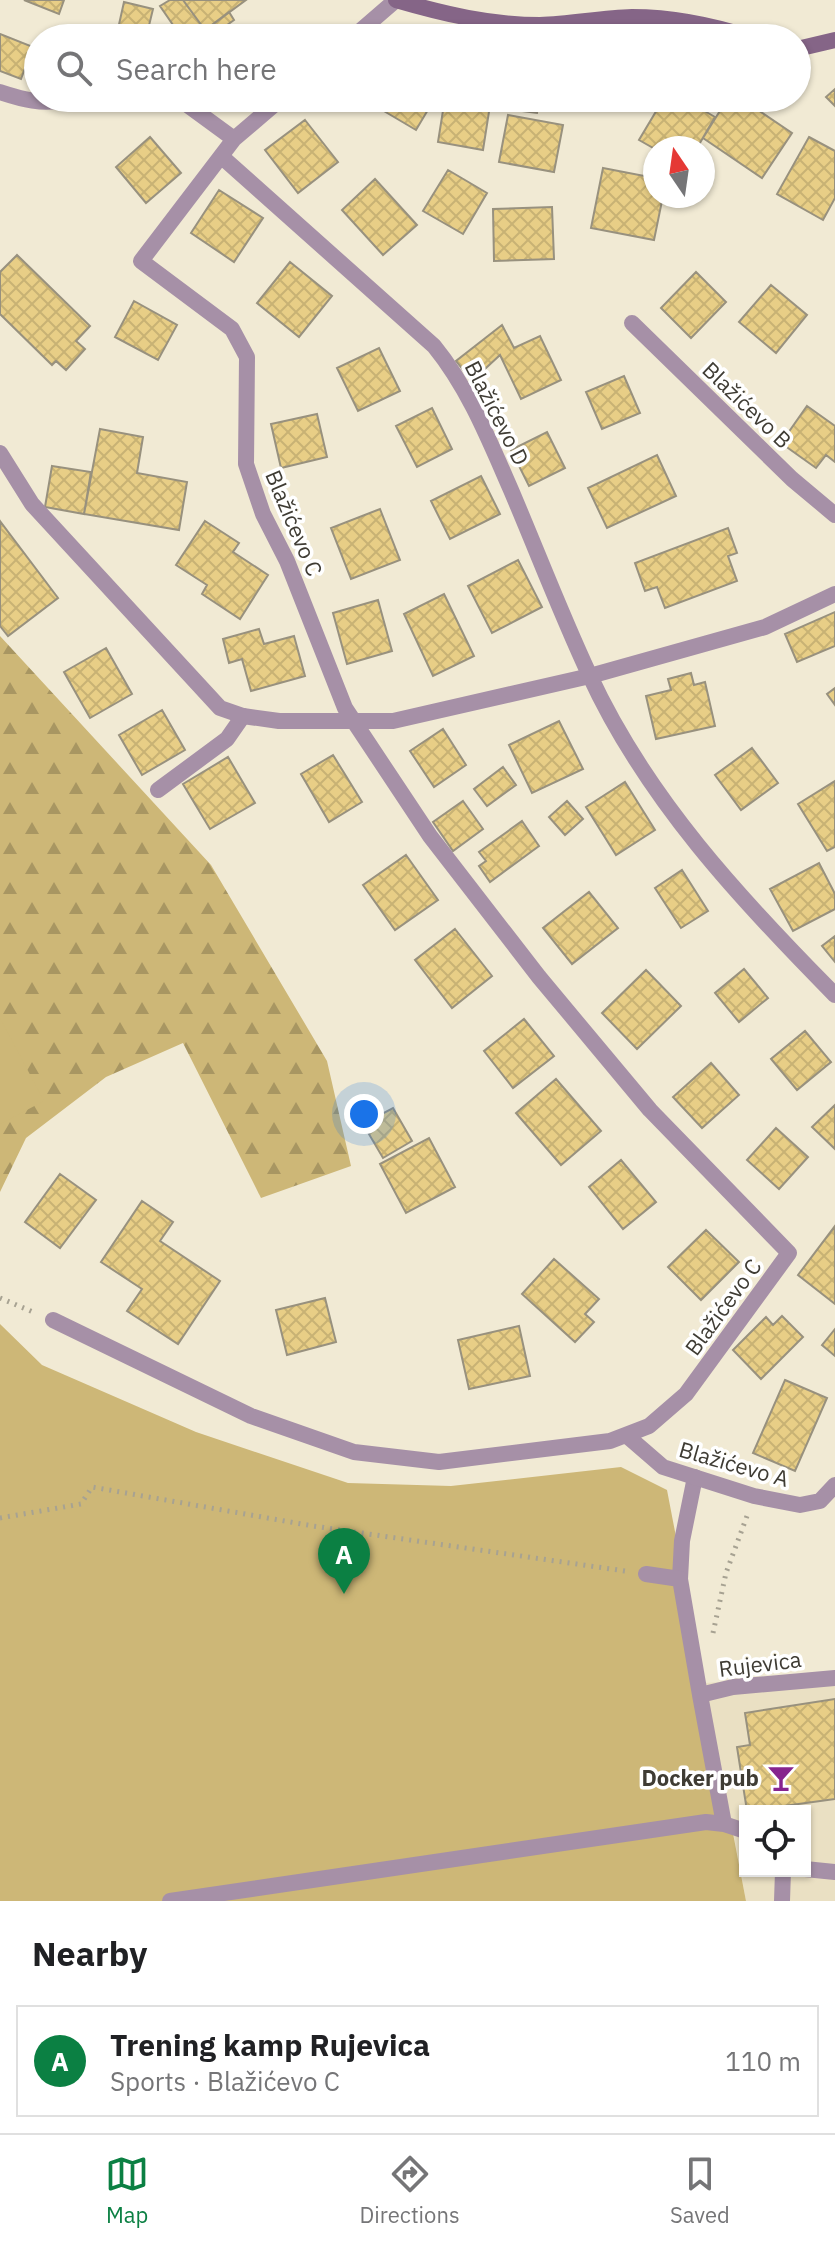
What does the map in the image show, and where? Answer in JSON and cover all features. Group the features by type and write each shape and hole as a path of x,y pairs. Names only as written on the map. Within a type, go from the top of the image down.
{"street":[{"path":"368,24 396,0 473,20 507,24"},
{"path":"583,24 629,17 697,24"},
{"path":"811,46 835,40"},
{"path":"0,92 24,99"},
{"path":"197,112 234,139"},
{"name":"Blažićevo C","path":"53,1320 251,1416 354,1452 439,1462 535,1453 626,1435 649,1426 686,1394 789,1253 650,1110 539,977 430,836 345,708 287,561 263,514 246,464 247,357 232,329 141,261 234,139 266,112"},
{"name":"Blažićevo D","path":"222,157 434,346 454,371 487,433 590,676 625,743 704,854 758,917 835,995"},
{"name":"Blažićevo B","path":"632,323 792,479 835,515"},
{"path":"0,453 32,504 220,708 243,716 393,721 590,676 765,627 835,594"},
{"path":"158,790 227,739 243,716"},
{"name":"Blažićevo A","path":"626,1435 663,1467 754,1496 800,1505 820,1501 835,1485"},
{"path":"695,1477 682,1541 680,1579 700,1695"},
{"path":"646,1574 680,1579"},
{"name":"Rujevica","path":"724,1824 700,1695 733,1687 835,1678"},
{"path":"170,1901 706,1822 739,1829"},
{"path":"811,1870 835,1872"},
{"path":"782,1901 783,1877"}],"path":[{"path":"0,1298 53,1320"},
{"path":"0,1518 81,1504 92,1487 313,1526 646,1574"},
{"path":"711,1645 726,1573 754,1496"}],"shaded area":[{"path":"835,1674 835,1901 746,1901 741,1877 811,1877 811,1805 739,1805 739,1864 705,1683"}],"green space":[{"path":"0,636 211,865 327,1061 351,1166 261,1198 183,1043 106,1077 26,1138 0,1192"},
{"path":"0,1018 44,1101 0,1124"},
{"path":"0,1324 42,1365 196,1432 348,1483 451,1486 621,1467 667,1490 746,1901 0,1901"}],"building":[{"path":"24,0 64,0 59,14"},
{"path":"170,0 183,0 201,24 172,24 160,6"},
{"path":"183,0 246,0 213,24 201,24"},
{"path":"124,2 153,9 149,24 119,24"},
{"path":"229,12 234,20 228,24 213,24"},
{"path":"0,34 24,43 24,71 21,79 0,71"},
{"path":"835,89 835,106 826,97"},
{"path":"386,112 427,112 416,130"},
{"path":"443,112 489,112 483,150 438,142"},
{"path":"656,112 706,112 715,117 704,136 643,136 643,142 639,140"},
{"path":"719,112 761,112 792,133 762,178 715,146 715,136 704,136"},
{"path":"508,115 563,125 554,172 499,162"},
{"path":"305,120 338,162 298,193 265,150"},
{"path":"150,137 181,173 146,203 116,167"},
{"path":"809,137 835,151 835,198 823,220 777,194"},
{"path":"603,168 643,176 643,208 661,208 654,240 591,228"},
{"path":"448,170 487,193 463,234 423,211"},
{"path":"375,179 417,225 383,255 342,210"},
{"path":"219,190 263,218 234,262 191,233"},
{"path":"552,207 554,259 494,261 493,209"},
{"path":"17,255 90,326 76,341 85,349 66,370 56,361 52,365 0,314 0,272"},
{"path":"290,262 332,296 299,337 257,303"},
{"path":"696,272 726,302 691,338 661,308"},
{"path":"771,285 807,315 776,353 739,322"},
{"path":"134,301 177,325 158,360 115,337"},
{"path":"502,325 514,348 540,336 561,380 521,399 500,355 472,381 456,361"},
{"path":"379,348 400,391 358,411 337,368"},
{"path":"624,376 640,413 602,429 586,392"},
{"path":"807,406 835,426 835,462 826,455 816,468 781,443"},
{"path":"432,408 452,449 417,467 396,426"},
{"path":"317,414 327,457 281,468 271,424"},
{"path":"100,429 143,437 137,473 187,482 179,530 84,514"},
{"path":"547,432 565,468 529,486 511,450"},
{"path":"657,455 676,496 607,528 588,488"},
{"path":"52,466 91,472 84,514 45,507"},
{"path":"481,476 500,514 450,539 431,501"},
{"path":"380,509 400,560 351,579 331,528"},
{"path":"0,521 58,598 8,636 0,626"},
{"path":"205,521 239,543 233,552 268,575 240,619 202,594 207,585 176,565"},
{"path":"728,528 737,553 728,556 737,581 665,608 657,587 645,591 635,563"},
{"path":"518,560 542,607 492,633 468,586"},
{"path":"444,594 474,656 433,676 404,614"},
{"path":"378,600 392,651 347,664 333,613"},
{"path":"835,612 835,646 797,662 785,634"},
{"path":"259,629 264,644 294,636 305,676 251,691 242,659 229,663 223,639"},
{"path":"106,648 132,694 90,718 64,672"},
{"path":"691,673 694,685 705,682 715,726 656,739 646,696 671,690 668,679"},
{"path":"835,688 835,705 827,694"},
{"path":"162,710 185,750 142,775 119,735"},
{"path":"559,721 583,769 532,793 509,745"},
{"path":"443,729 466,765 434,787 410,751"},
{"path":"752,748 778,783 741,810 715,775"},
{"path":"333,755 362,802 329,822 301,774"},
{"path":"228,757 255,803 210,829 183,784"},
{"path":"503,767 516,785 487,806 474,789"},
{"path":"835,781 835,847 827,851 798,804"},
{"path":"625,782 655,830 616,855 586,807"},
{"path":"463,801 483,829 453,851 433,822"},
{"path":"567,801 583,819 565,835 549,817"},
{"path":"522,821 539,846 490,882 479,866 486,861 479,852"},
{"path":"406,855 438,900 395,930 363,885"},
{"path":"819,863 835,894 835,909 793,931 770,889"},
{"path":"682,870 708,911 681,928 655,888"},
{"path":"589,892 618,928 572,964 543,928"},
{"path":"455,929 492,976 452,1008 415,960"},
{"path":"835,936 835,962 822,946"},
{"path":"744,969 768,998 739,1022 715,993"},
{"path":"646,970 681,1006 637,1049 602,1013"},
{"path":"524,1019 554,1056 513,1088 484,1051"},
{"path":"805,1031 831,1062 797,1090 771,1059"},
{"path":"711,1063 739,1095 702,1128 673,1097"},
{"path":"556,1079 601,1131 561,1165 516,1113"},
{"path":"835,1105 835,1149 812,1127"},
{"path":"393,1108 412,1141 383,1158 363,1124"},
{"path":"776,1128 808,1157 779,1189 747,1160"},
{"path":"429,1138 455,1187 406,1213 380,1164"},
{"path":"621,1160 656,1202 623,1229 589,1187"},
{"path":"60,1174 96,1200 60,1248 25,1222"},
{"path":"142,1201 173,1222 160,1241 220,1281 178,1344 127,1311 142,1289 101,1262"},
{"path":"835,1226 835,1304 798,1275"},
{"path":"706,1230 739,1262 701,1300 668,1267"},
{"path":"554,1259 599,1299 585,1314 594,1322 575,1342 522,1294"},
{"path":"325,1298 336,1342 287,1355 276,1310"},
{"path":"782,1316 803,1337 761,1379 733,1350 766,1317 773,1325"},
{"path":"519,1326 530,1376 469,1389 458,1340"},
{"path":"835,1329 835,1356 822,1345"},
{"path":"785,1380 827,1398 795,1471 753,1453"},
{"path":"835,1699 835,1799 791,1805 746,1805 737,1747 750,1745 745,1713"}],"place":[{"name":"Trening kamp Rujevica","path":"344,1594"},
{"name":"Docker pub","path":"781,1778"}]}
